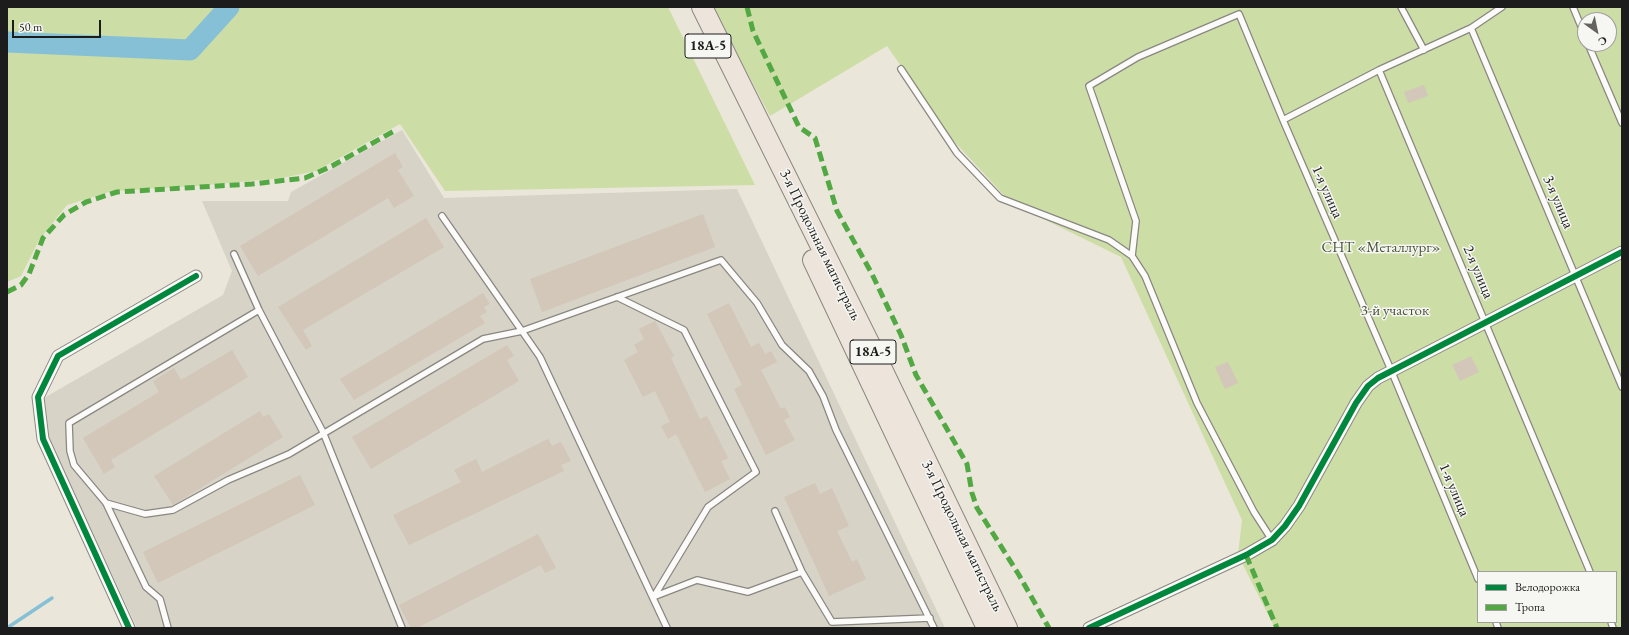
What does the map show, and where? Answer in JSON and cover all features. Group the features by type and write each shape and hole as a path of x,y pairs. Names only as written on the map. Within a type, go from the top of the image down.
{"highway":[{"name":"18А-5","path":"688,7 732,81"},
{"name":"18А-5","path":"702,7 732,81"},
{"name":"3-я Продольная магистраль","path":"732,81 765,160 988,628"},
{"name":"3-я Продольная магистраль","path":"732,81 1007,628"}],"street":[{"path":"1089,628 1246,555 1272,540 1285,526 1299,506 1363,392 1368,386 1391,370 1486,324 1622,252"},
{"path":"129,628 43,439 38,398 58,356 196,276"}],"lane":[{"path":"1401,7 1424,50"},
{"path":"1283,120 1379,70 1471,28 1502,7"},
{"path":"1573,7 1577,17"},
{"name":"1-я улица","path":"1132,256 1136,221 1089,86 1138,57 1239,14 1391,370 1477,577"},
{"name":"3-я улица","path":"1471,28 1622,387"},
{"path":"1591,52 1622,123"},
{"path":"901,69 957,153 1000,198 1108,240 1132,256 1145,276 1197,403 1254,512 1272,540"},
{"name":"2-я улица","path":"1379,70 1590,571"},
{"path":"442,216 540,357 667,628"},
{"path":"234,254 259,310 323,432 402,628"},
{"path":"106,503 145,514 173,510 228,480 289,454 323,432 483,339 522,331 721,260 757,303 782,345 809,371 823,396 836,430 934,628"},
{"path":"617,297 684,330 756,472 708,507 653,598"},
{"path":"168,628 160,599 146,587 106,503 74,465 70,450 69,423 259,310"},
{"path":"775,511 802,572 832,622 930,618"},
{"path":"653,598 697,580 748,592 802,572"}],"shaded area":[{"path":"402,130 444,198 737,189 945,628 137,628 50,441 44,398 223,295 232,271 202,201 288,201 291,192"}],"green space":[{"path":"7,7 668,7 755,185 445,191 400,124 316,171 282,178 196,186 112,191 67,205 39,240 21,276 7,282"},
{"name":"3-й участок","path":"712,7 1622,7 1622,628 1275,628 1238,555 1242,520 1121,257 1011,203 952,139 887,46 770,116"}],"building":[{"path":"1424,85 1428,96 1408,103 1404,92"},
{"path":"395,153 403,167 398,170 414,196 394,208 388,198 258,276 240,246"},
{"path":"703,214 715,247 542,312 530,279"},
{"path":"426,218 444,247 303,330 312,346 306,350 278,307"},
{"path":"483,293 490,304 484,307 487,312 480,316 485,323 354,400 340,379"},
{"path":"729,303 751,347 759,343 765,354 771,351 777,362 761,370 781,409 785,407 790,417 784,420 795,440 766,455 734,389 742,385 707,314"},
{"path":"655,321 674,356 671,358 700,419 707,416 728,458 721,461 730,479 705,492 676,434 668,439 661,426 670,422 655,391 643,397 624,360 638,352 634,345 644,339 639,329"},
{"path":"507,345 514,356 507,360 519,381 371,469 352,437"},
{"path":"232,350 248,377 111,460 115,467 104,474 83,438 159,392 153,381 174,368 181,380"},
{"path":"1471,356 1479,372 1460,381 1452,365"},
{"path":"1228,362 1238,383 1225,389 1215,367"},
{"path":"260,411 263,417 269,414 283,437 173,505 154,476"},
{"path":"548,439 552,446 561,442 571,461 561,465 564,471 409,545 393,515 461,482 454,470 476,459 482,472"},
{"path":"300,475 315,505 158,583 143,552"},
{"path":"815,483 820,494 832,488 849,526 837,531 852,562 857,559 866,579 829,596 784,497"},
{"path":"538,534 556,568 545,573 541,565 417,628 411,628 399,605"}],"waterway":[{"path":"7,42 190,50 229,7"},
{"path":"7,628 52,598"}],"marked path":[{"path":"747,7 753,31 799,127 815,138 837,211 872,274 901,335 916,375 967,464 972,493 977,508 1019,575 1049,628"},
{"path":"7,292 21,285 29,274 43,238 64,215 86,202 117,192 252,184 305,178 332,166 394,131"},
{"path":"1246,555 1277,628"}],"cycle path":[{"path":"1089,628 1246,555 1272,540 1285,526 1299,506 1356,403 1368,386 1378,378 1622,252"},
{"path":"129,628 43,439 38,397 58,356 196,276"}],"park label":[{"name":"СНТ «Металлург»","path":"1381,248"}]}
